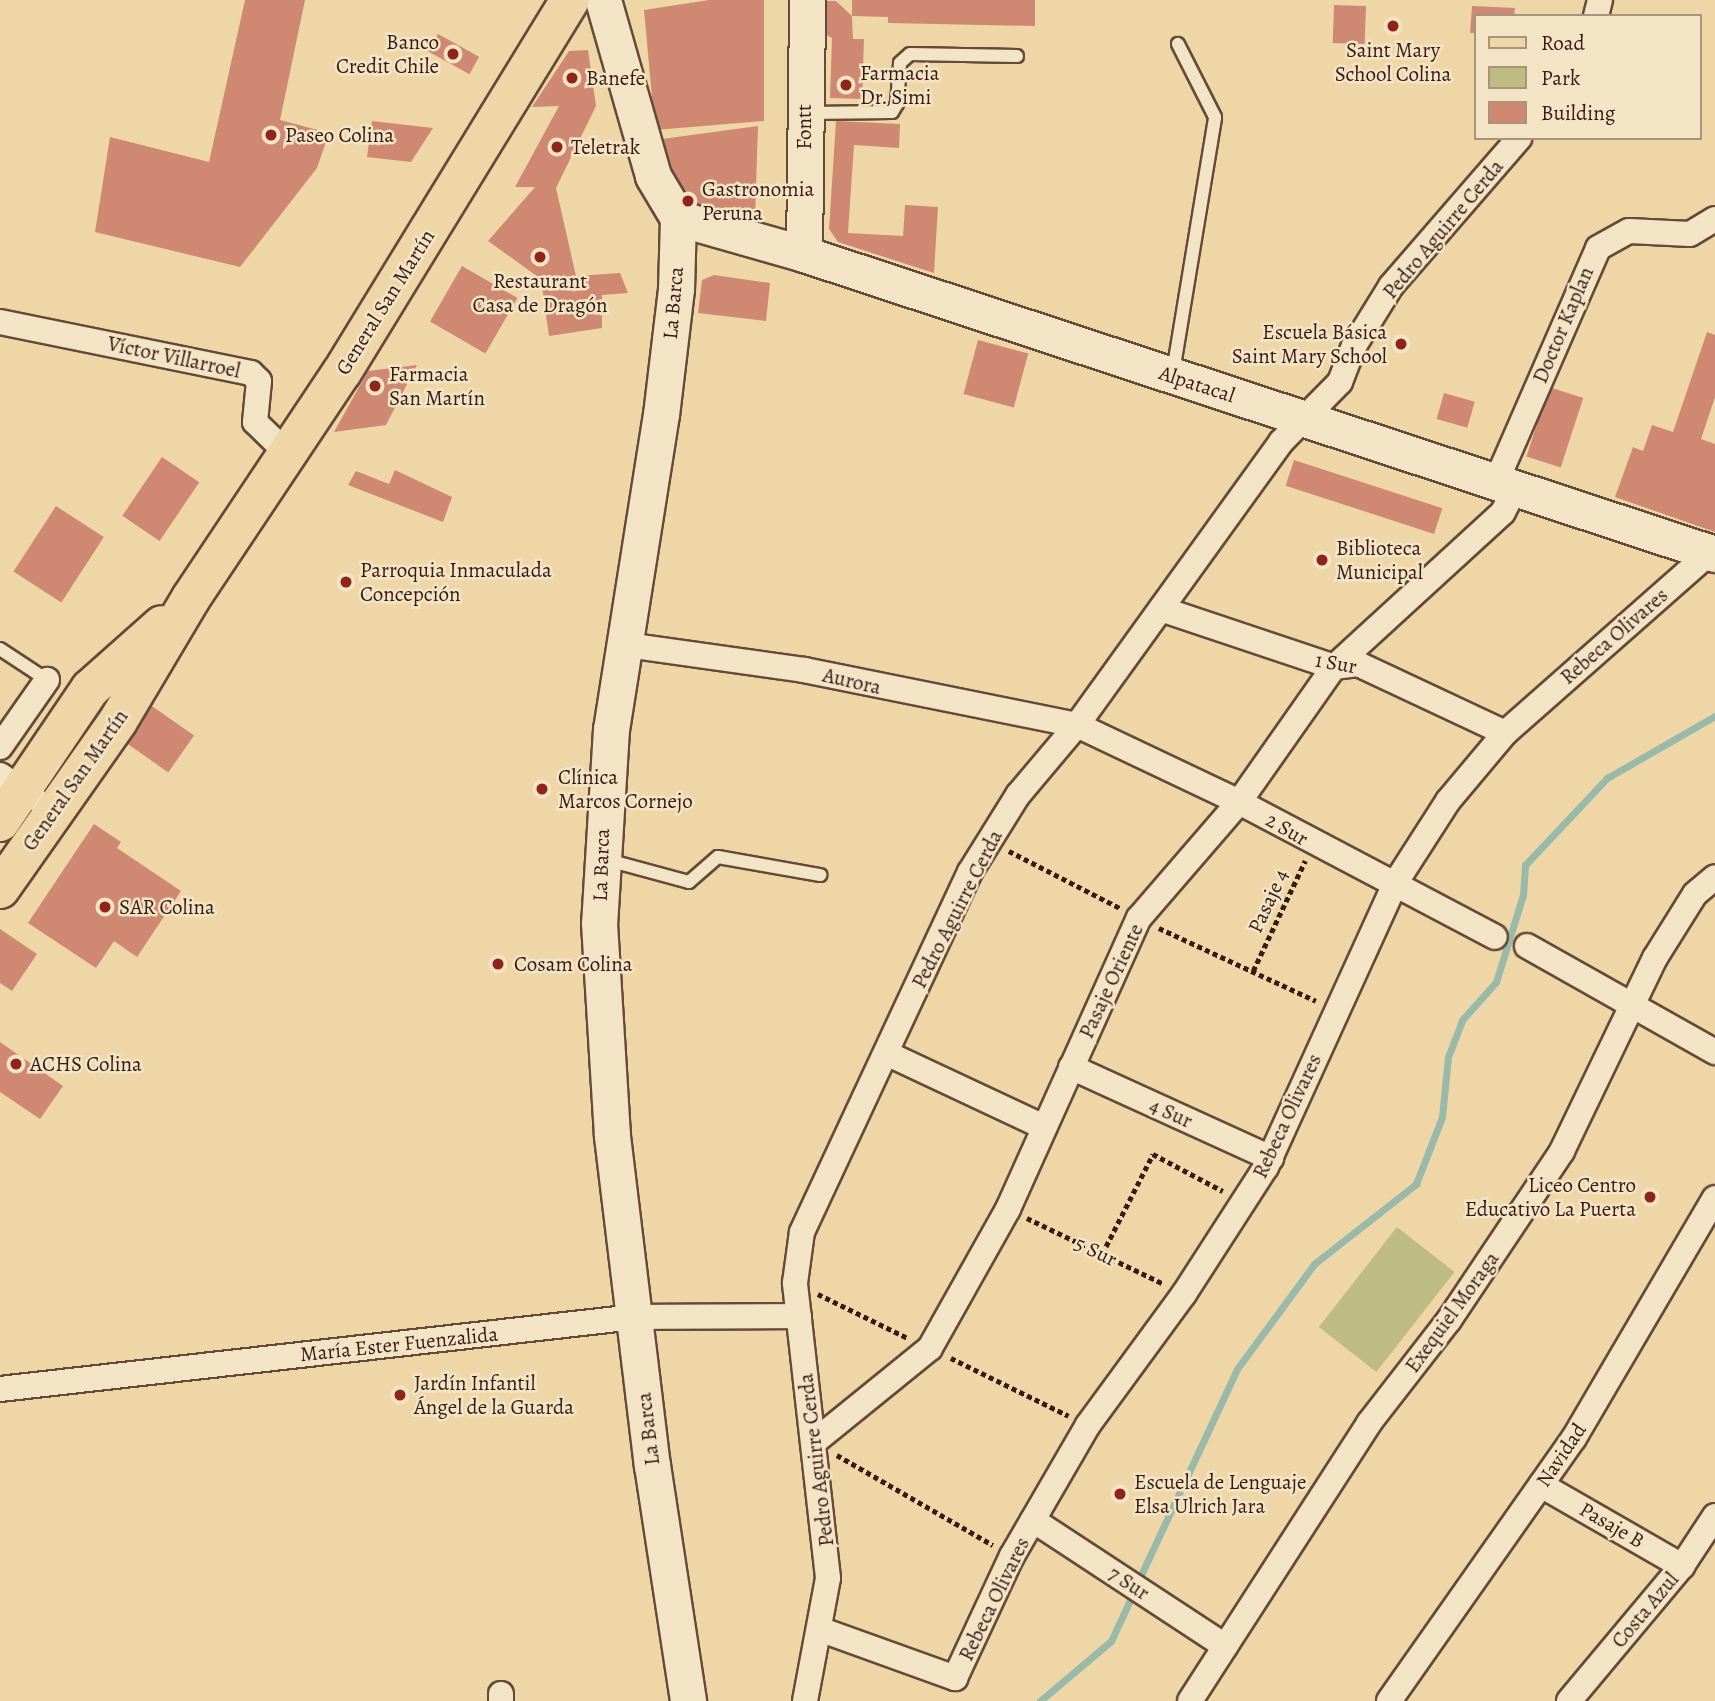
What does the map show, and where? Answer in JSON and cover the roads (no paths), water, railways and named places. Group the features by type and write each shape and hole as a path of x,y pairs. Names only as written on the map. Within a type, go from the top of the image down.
{"main road":[{"name":"General San Martín","path":"0,822 25,792 90,689 191,598 342,373 570,0"},
{"path":"603,0 653,176 678,218"},
{"name":"Fontt","path":"804,254 803,113 807,0"},
{"name":"Alpatacal","path":"678,218 804,254 1713,553"},
{"name":"La Barca","path":"678,218 673,317 627,645 611,729 601,858 605,1062 652,1465 688,1701"},
{"name":"General San Martín","path":"0,889 25,792"}],"street":[{"name":"Pedro Aguirre Cerda","path":"805,1701 828,1578 795,1283 802,1232 988,840 1018,795 1077,725 1281,442 1340,382 1354,346 1391,286 1517,140"},
{"name":"Doctor Kaplan","path":"1506,485 1598,248 1629,231 1690,234 1715,219"},
{"name":"Víctor Villarroel","path":"0,322 251,373 259,381 255,422 287,453"},
{"name":"Pasaje Oriente","path":"814,1442 930,1348 1008,1209 1139,918 1239,802 1334,667 1503,512 1506,485"},
{"name":"Rebeca Olivares","path":"819,1629 955,1678 1012,1556 1088,1425 1184,1294 1271,1158 1396,882 1448,801 1505,733 1713,553"},
{"name":"1 Sur","path":"1161,609 1334,667 1358,664 1505,733"},
{"name":"Aurora","path":"627,645 804,670 1077,725"},
{"path":"0,747 47,680"},
{"name":"2 Sur","path":"1077,725 1239,802 1313,844 1396,882 1495,937"},
{"name":"Exequiel Moraga","path":"1190,1701 1369,1423 1450,1320 1562,1151 1676,921 1695,894 1715,877"},
{"path":"1527,946 1632,1008 1715,1052"},
{"path":"886,1053 1044,1128"},
{"name":"4 Sur","path":"1071,1068 1271,1158"},
{"name":"Navidad","path":"1389,1701 1541,1485 1616,1372 1715,1198"},
{"name":"María Ester Fuenzalida","path":"0,1389 635,1317 799,1315"},
{"name":"Pasaje B","path":"1541,1485 1698,1556"},
{"name":"Costa Azul","path":"1569,1701 1698,1556 1715,1516"},
{"name":"7 Sur","path":"1033,1520 1225,1646"}],"lane":[{"path":"1173,376 1215,117 1178,44"},
{"path":"803,113 892,112 897,104 901,63 910,54 1017,56"},
{"path":"0,649 47,680"},
{"path":"601,858 689,883 718,857 820,875"}],"waterway":[{"path":"1141,1575 1237,1369 1314,1264 1416,1184 1442,1117 1448,1057 1462,1020 1496,982 1523,895 1525,865 1607,778 1715,716"},
{"path":"1040,1701 1111,1641 1130,1600"}],"place":[{"name":"Saint Mary School Colina","path":"1393,26"},
{"name":"Banco Credit Chile","path":"453,54"},
{"name":"Banefe","path":"572,78"},
{"name":"Farmacia Dr. Simi","path":"846,85"},
{"name":"Paseo Colina","path":"271,135"},
{"name":"Teletrak","path":"557,147"},
{"name":"Gastronomia Peruna","path":"688,201"},
{"name":"Restaurant Casa de Dragón","path":"540,257"},
{"name":"Escuela Básica Saint Mary School","path":"1401,344"},
{"name":"Farmacia San Martín","path":"375,386"},
{"name":"Biblioteca Municipal","path":"1322,560"},
{"name":"Parroquia Inmaculada Concepción","path":"346,582"},
{"name":"Clínica Marcos Cornejo","path":"542,789"},
{"name":"SAR Colina","path":"105,907"},
{"name":"Cosam Colina","path":"498,964"},
{"name":"ACHS Colina","path":"16,1064"},
{"name":"Liceo Centro Educativo La Puerta","path":"1650,1197"},
{"name":"Jardín Infantil Ángel de la Guarda","path":"400,1395"},
{"name":"Escuela de Lenguaje Elsa Ulrich Jara","path":"1120,1494"}]}
